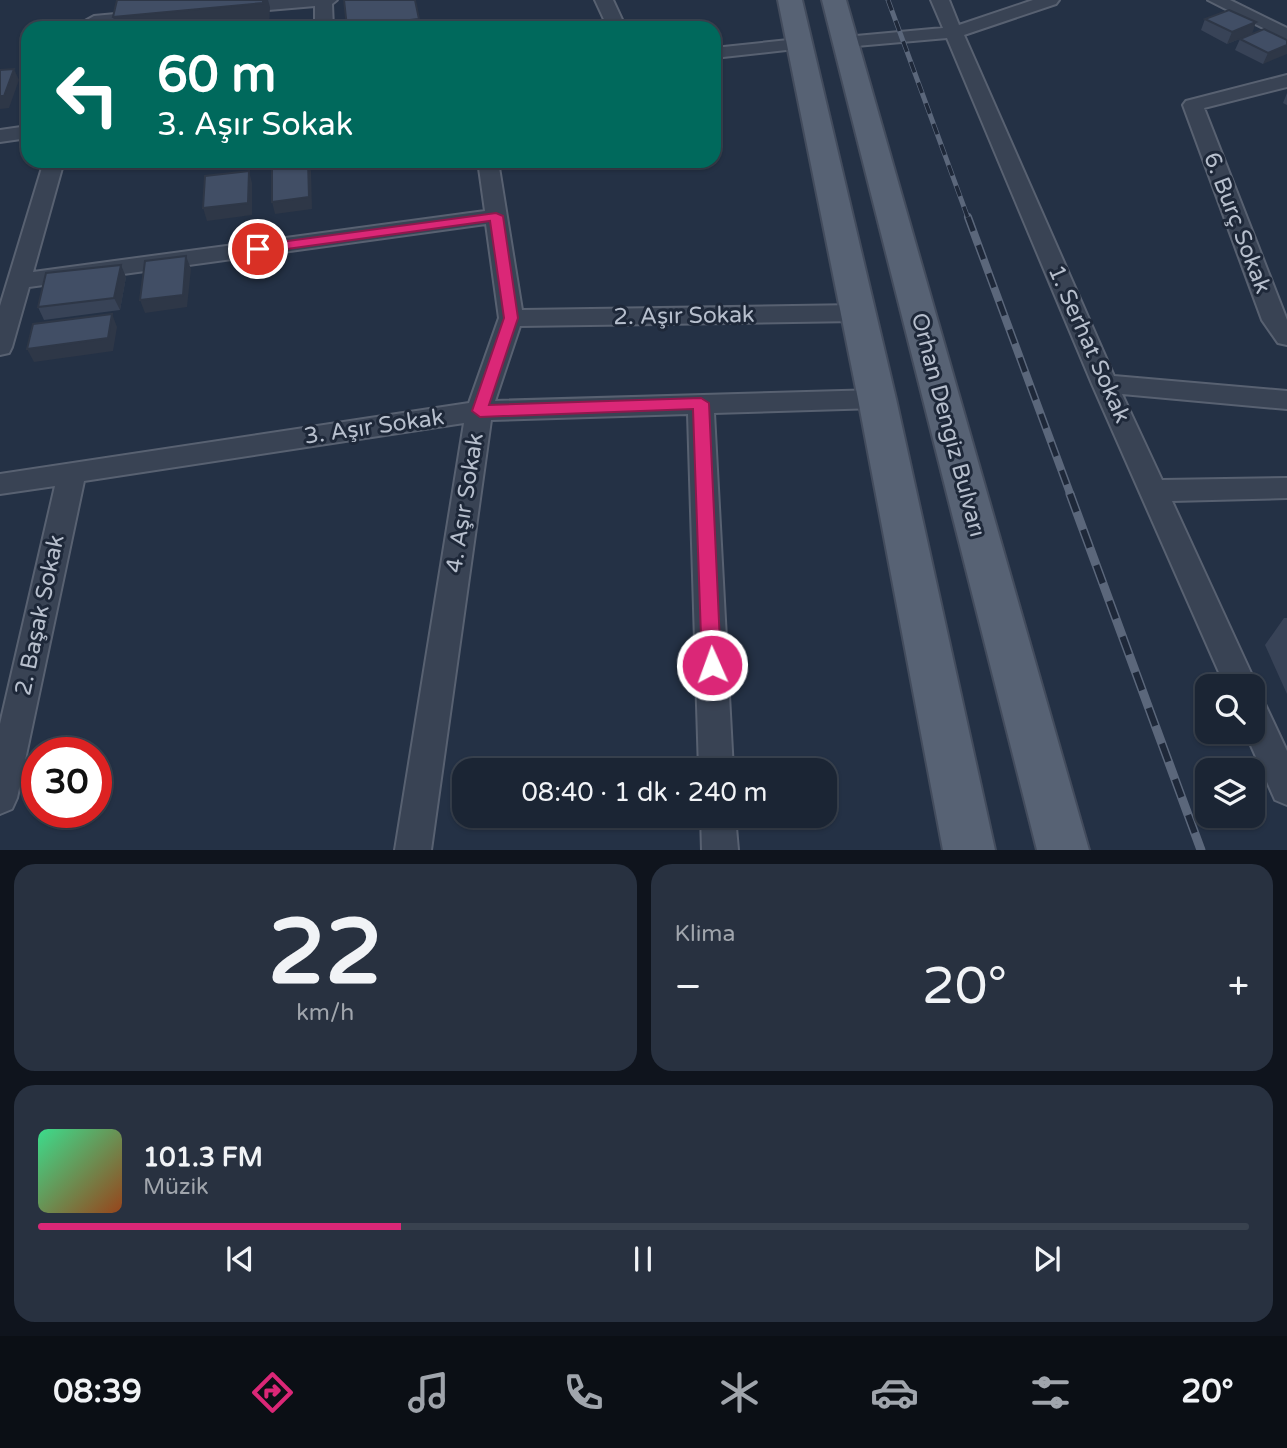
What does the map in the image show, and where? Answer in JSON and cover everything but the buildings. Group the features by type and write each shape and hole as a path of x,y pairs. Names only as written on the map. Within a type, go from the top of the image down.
{"main road":[{"path":"790,0 877,399 969,849"},
{"name":"Orhan Dengiz Bulvarı","path":"834,0 1063,849"}],"street":[{"path":"94,21 100,0"},
{"path":"323,0 324,21"},
{"path":"215,10 328,0"},
{"path":"604,0 614,21"},
{"name":"1. Serhat Sokak","path":"940,0 1105,384 1236,674"},
{"path":"845,42 955,32 1050,0"},
{"path":"1217,0 1287,35"},
{"path":"116,21 162,15"},
{"path":"721,52 798,44"},
{"name":"6. Burç Sokak","path":"1287,81 1193,105 1274,320 1287,337"},
{"path":"0,136 21,133"},
{"path":"0,347 52,168"},
{"name":"4. Aşır Sokak","path":"413,849 480,411 511,318 489,168"},
{"path":"19,282 496,216"},
{"name":"2. Aşır Sokak","path":"511,318 857,313"},
{"path":"1105,384 1287,400"},
{"name":"3. Aşır Sokak","path":"0,484 480,411 877,399"},
{"path":"701,403 716,758"},
{"name":"2. Başak Sokak","path":"0,799 72,472"},
{"path":"1155,491 1287,488"},
{"path":"1265,739 1287,789"},
{"path":"719,828 720,849"}],"railway":[{"path":"888,0 968,218"},
{"path":"968,217 1071,496"},
{"path":"1070,494 1201,850"}],"route":[{"path":"258,249 496,216 511,318 480,411 701,403 712,665"}]}
